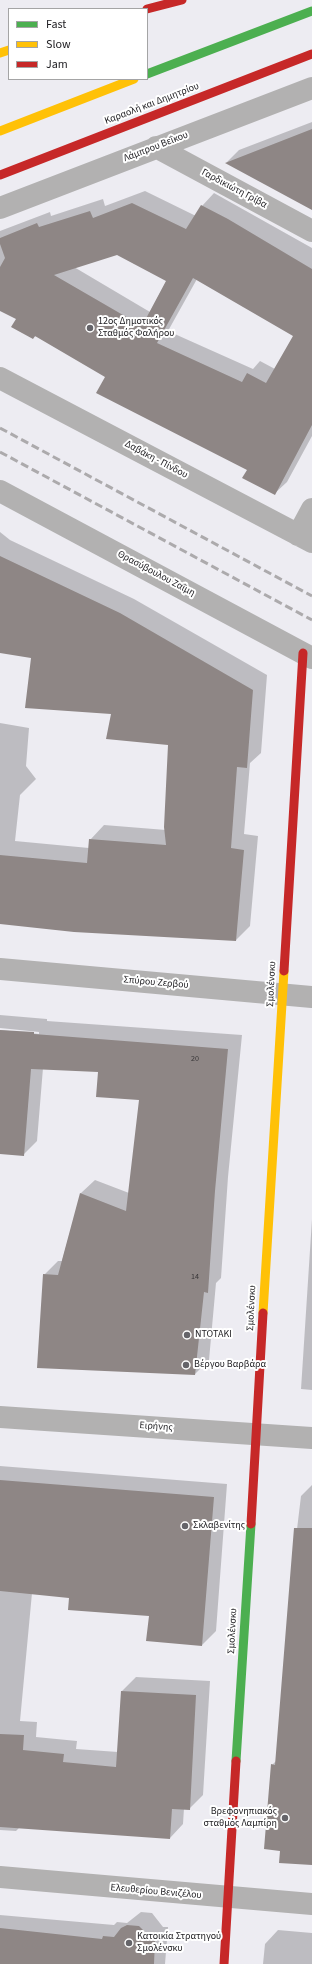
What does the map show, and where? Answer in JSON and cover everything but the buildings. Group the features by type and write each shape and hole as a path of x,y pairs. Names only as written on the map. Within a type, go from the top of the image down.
{"street":[{"path":"148,9 182,0"},
{"path":"148,74 312,11"},
{"name":"Καραολή και Δημητρίου","path":"0,174 312,54"},
{"path":"0,131 131,80"},
{"name":"Λάμπρου Βεΐκου","path":"0,208 312,88"},
{"name":"Γαρδικιώτη Γρίβα","path":"156,147 312,231"},
{"name":"Δαβάκη - Πίνδου","path":"0,378 305,539"},
{"name":"Θρασύβουλου Ζαΐμη","path":"0,491 308,655"},
{"path":"305,539 312,509"},
{"name":"Σμολένσκυ","path":"224,1964 282,994 308,655"},
{"name":"Σπύρου Ζερβού","path":"0,969 312,996"},
{"name":"Ειρήνης","path":"0,1417 312,1438"},
{"name":"Ελευθερίου Βενιζέλου","path":"0,1877 228,1898 312,1904"}],"railway":[{"path":"0,428 312,596"},
{"path":"0,452 312,620"}],"traffic: fast":[{"path":"148,74 312,11"},
{"path":"236,1761 251,1524"}],"traffic: slow":[{"path":"0,53 8,50"},
{"path":"0,131 131,80"},
{"path":"263,1313 284,971"}],"traffic: jam":[{"path":"148,9 182,0"},
{"path":"0,175 312,54"},
{"path":"284,971 303,653"},
{"path":"251,1524 263,1313"},
{"path":"224,1964 236,1761"}],"place":[{"name":"12ος Δημοτικός Σταθμός Φαλήρου","path":"90,328"},
{"name":"NTOTAKI","path":"187,1335"},
{"name":"Βέργου Βαρβάρα","path":"186,1365"},
{"name":"Σκλαβενίτης","path":"185,1526"},
{"name":"Bρεφονηπιακός σταθμός Λαμπίρη","path":"285,1818"},
{"name":"Κατοικία Στρατηγού Σμολένσκυ","path":"129,1943"}]}
